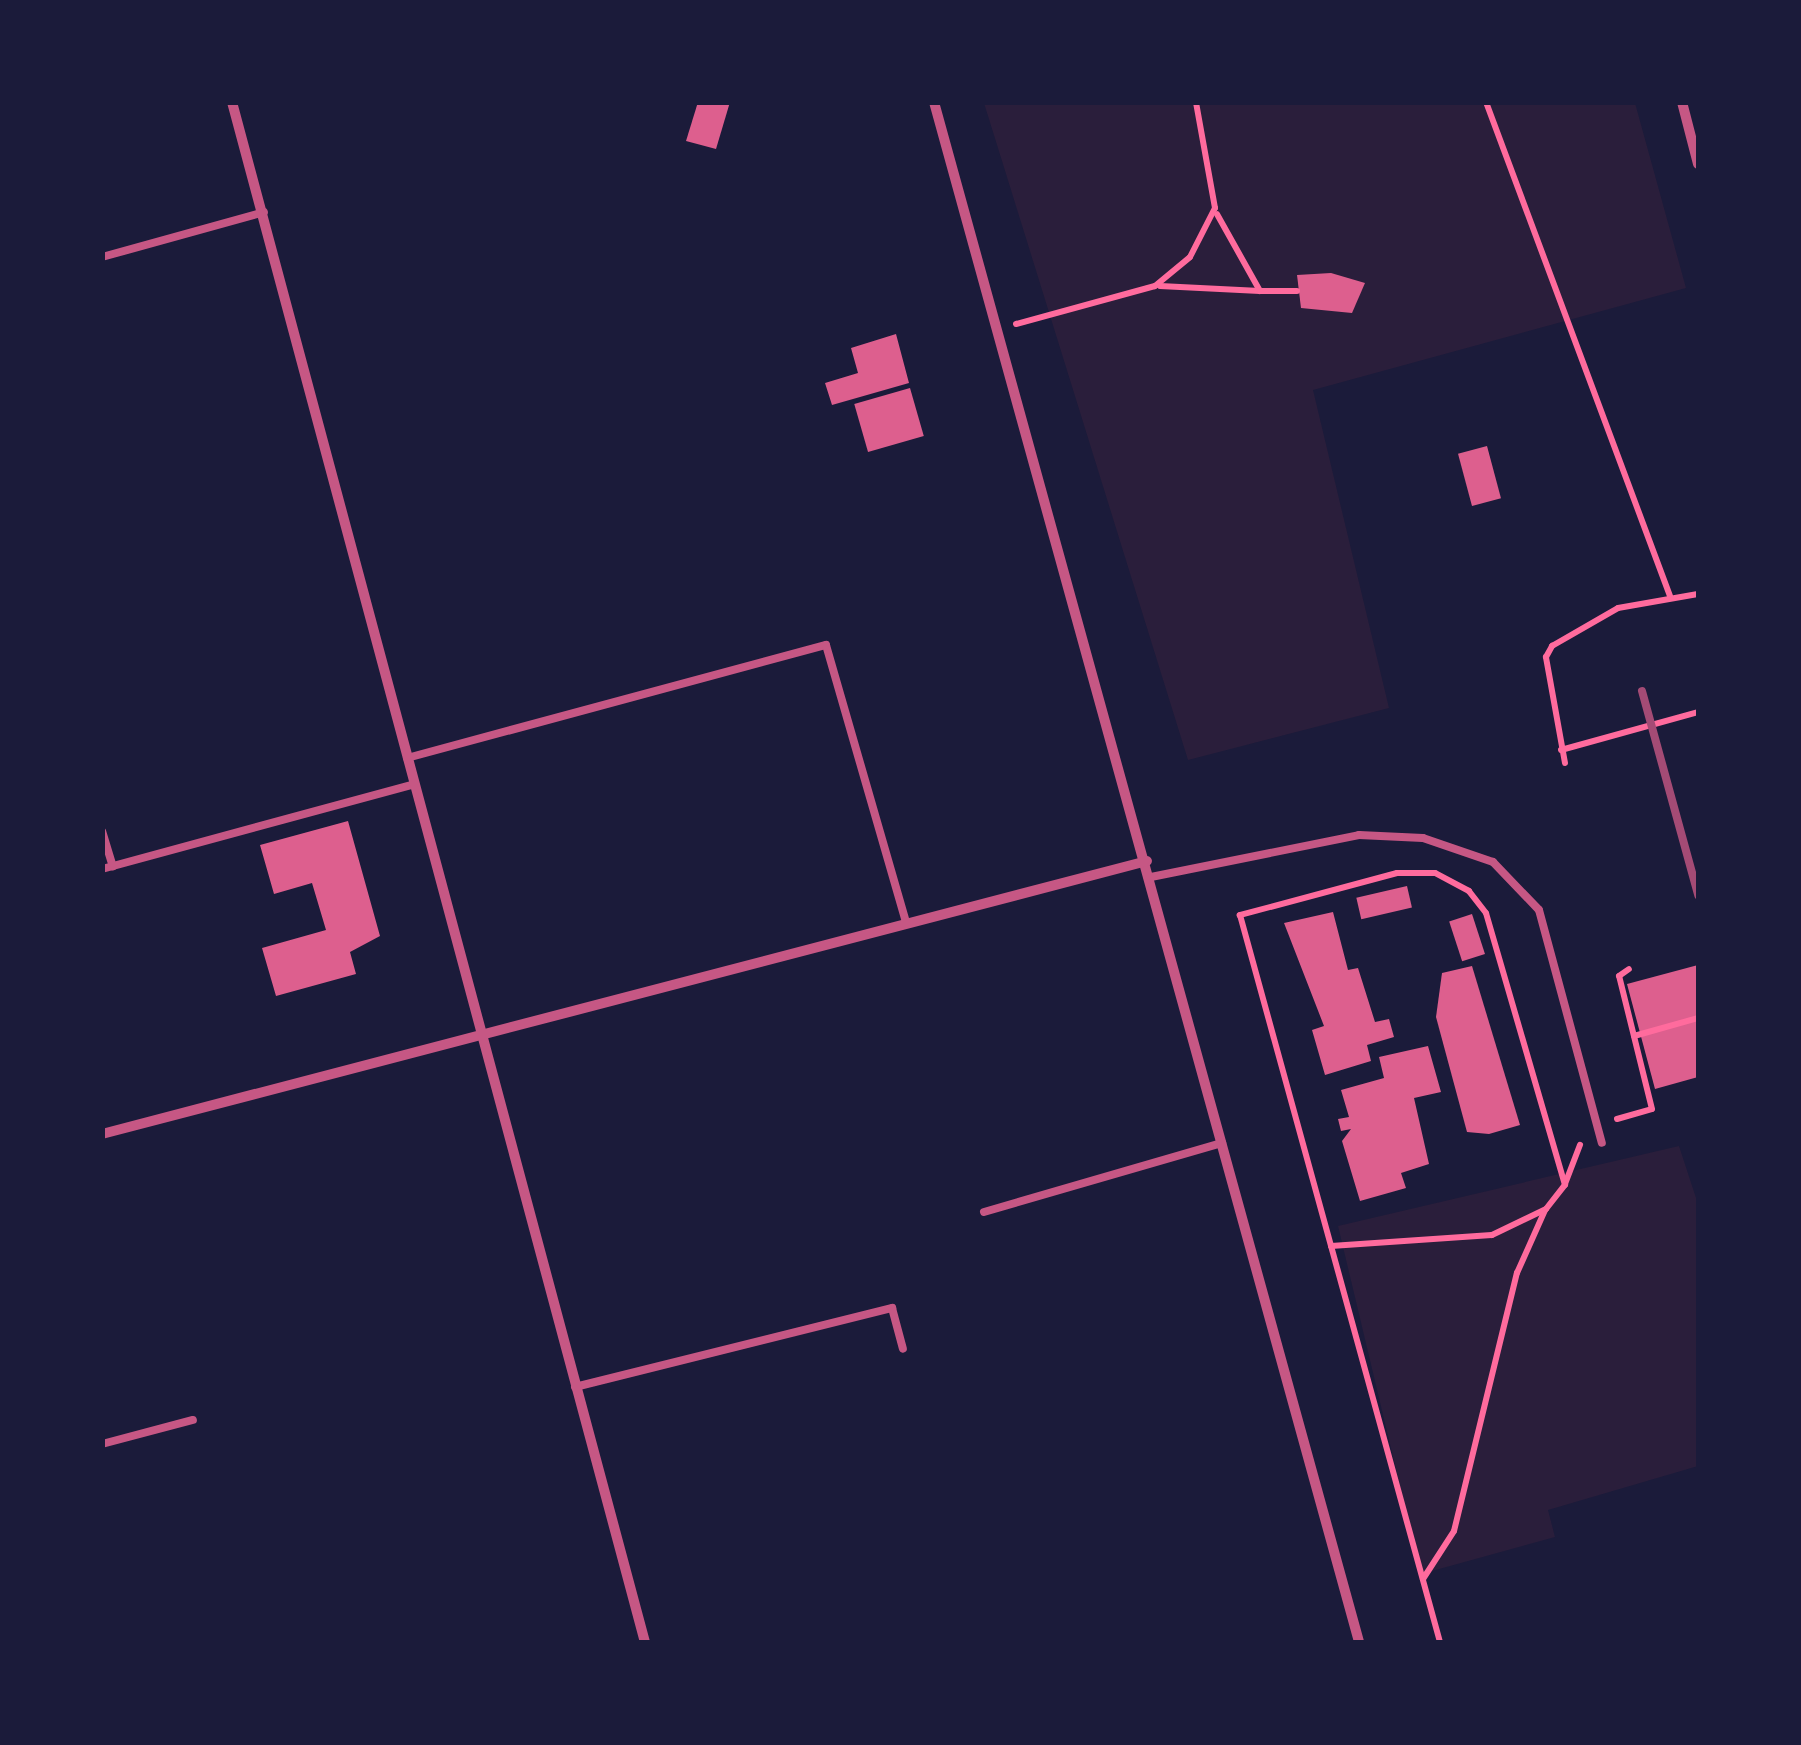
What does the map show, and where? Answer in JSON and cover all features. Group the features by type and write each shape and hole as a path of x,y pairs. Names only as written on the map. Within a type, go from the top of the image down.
{"street":[{"path":"232,102 645,1642"},
{"path":"934,102 1002,328 1359,1642"},
{"path":"1682,102 1698,164"},
{"path":"102,1134 481,1030 1147,860"}],"lane":[{"path":"102,257 264,212"},
{"path":"407,758 826,645 906,923"},
{"path":"102,869 414,784"},
{"path":"102,832 113,866"},
{"path":"1151,877 1359,835 1423,838 1493,862 1539,910 1602,1143"},
{"path":"984,1212 1222,1144"},
{"path":"575,1387 892,1308 903,1349"},
{"path":"102,1444 193,1420"}],"path":[{"path":"1196,102 1216,208 1260,290"},
{"path":"1486,102 1670,596"},
{"path":"1156,286 1190,257 1216,208"},
{"path":"1002,328 1156,286 1297,291"},
{"path":"1565,763 1548,652 1578,624 1670,596 1698,594"},
{"path":"1561,750 1698,712"},
{"path":"1440,1642 1240,915 1396,873 1435,873 1470,891 1486,913 1565,1186"},
{"path":"1423,1579 1454,1531 1517,1273 1546,1209 1565,1186 1596,1124 1652,1109 1619,976 1628,970"},
{"path":"1634,1036 1698,1018"},
{"path":"1331,1246 1492,1235 1546,1209"}],"shaded area":[{"path":"984,103 1635,103 1686,288 1313,390 1389,708 1188,760"},
{"path":"1679,1146 1698,1204 1698,1466 1548,1510 1555,1537 1421,1574 1338,1226"}],"building":[{"path":"698,102 730,102 716,149 686,141"},
{"path":"1331,273 1365,283 1352,313 1301,308 1297,275"},
{"path":"896,334 909,383 832,405 825,383 858,373 851,348"},
{"path":"910,388 924,436 868,452 854,404"},
{"path":"1487,446 1501,498 1472,506 1458,454"},
{"path":"348,821 380,936 350,952 356,974 276,996 262,948 326,930 312,883 274,894 260,845"},
{"path":"1407,886 1412,907 1361,919 1356,898"},
{"path":"1333,912 1348,970 1358,968 1375,1022 1389,1019 1394,1037 1367,1045 1371,1061 1325,1075 1312,1030 1324,1026 1284,923"},
{"path":"1472,914 1485,954 1462,961 1449,921"},
{"path":"1698,965 1698,1077 1655,1089 1627,984"},
{"path":"1472,966 1520,1125 1489,1134 1467,1132 1436,1017 1442,973"},
{"path":"1428,1046 1441,1092 1414,1098 1429,1164 1401,1173 1406,1188 1360,1201 1342,1141 1351,1129 1341,1131 1338,1119 1349,1117 1341,1090 1384,1078 1379,1057"}],"railway":[{"path":"1642,691 1698,895"}]}
